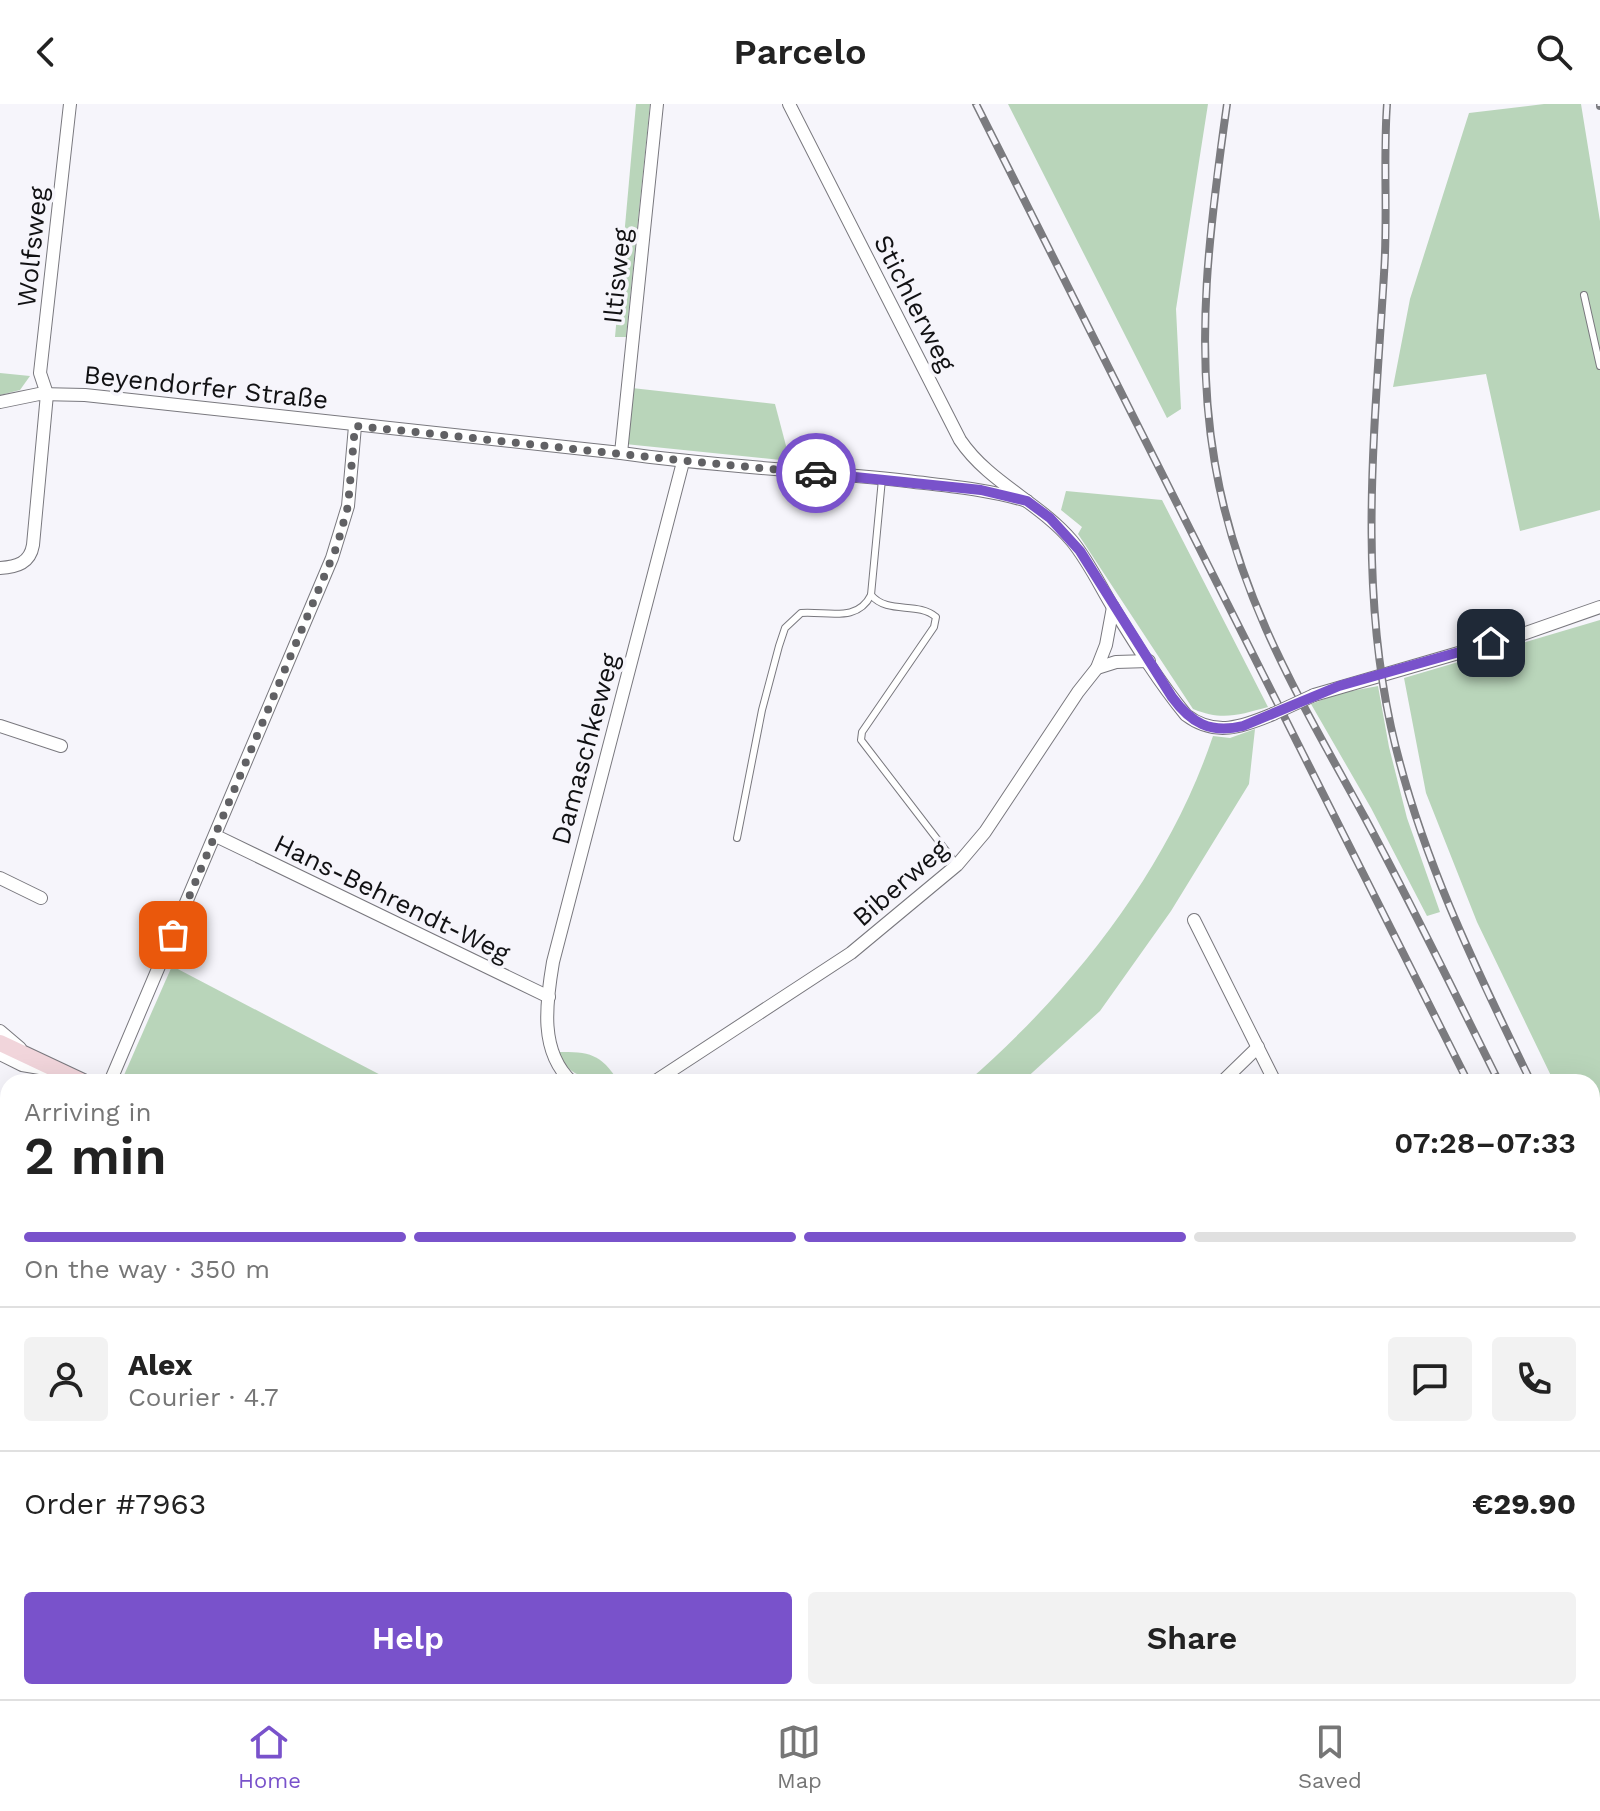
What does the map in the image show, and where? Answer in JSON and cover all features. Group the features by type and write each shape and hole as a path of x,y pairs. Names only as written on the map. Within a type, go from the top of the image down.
{"main road":[{"path":"0,1043 66,1074"}],"street":[{"name":"Wolfsweg","path":"0,568 22,563 32,550 47,394 40,373 70,104"},
{"name":"Iltisweg","path":"621,453 657,104"},
{"name":"Stichlerweg","path":"789,104 960,440 989,474 1050,518 1073,543 1186,715 1200,725 1216,729 1235,728 1314,695 1517,636 1600,607"},
{"name":"Beyendorfer Straße","path":"0,402 47,394 105,397 683,462 981,490 1027,501"},
{"path":"113,1074 337,546 348,506 355,426"},
{"name":"Damaschkeweg","path":"565,1074 555,1063 550,1049 549,997 559,930 683,462"},
{"name":"Biberweg","path":"666,1074 851,953 957,865 985,832 1097,668 1106,645 1113,607"},
{"path":"1097,668 1116,662 1149,661"},
{"path":"0,726 61,746"},
{"name":"Hans-Behrendt-Weg","path":"216,836 549,997"},
{"path":"0,878 41,898"},
{"path":"1194,920 1271,1074"},
{"path":"0,1031 31,1058"},
{"path":"1230,1074 1258,1047"},
{"path":"0,1054 22,1065 60,1071"}],"lane":[{"path":"1584,295 1600,366"},
{"path":"737,838 762,710 785,628 801,613 848,615 860,610 871,595 882,479"},
{"path":"871,595 877,602 890,607 928,610 936,617 934,627 862,732 861,740 957,865"}],"green space":[{"path":"636,104 650,104 626,337 615,337"},
{"path":"1008,104 1208,104 1176,309 1181,409 1167,418"},
{"path":"1544,104 1581,104 1600,221 1600,510 1520,531 1486,374 1393,387 1410,299 1469,113"},
{"path":"0,373 30,376 20,390 0,395"},
{"path":"632,388 775,404 790,461 625,444"},
{"path":"1066,491 1162,500 1268,707 1222,716 1193,709 1078,534 1082,527 1061,510"},
{"path":"1600,620 1600,1074 1550,1074 1477,922 1426,793 1404,678"},
{"path":"1378,686 1407,818 1440,912 1427,916 1371,808 1311,704 1341,693"},
{"path":"1255,729 1249,784 1171,911 1100,1011 1031,1074 976,1074 1044,1008 1113,924 1171,834 1213,736 1230,738"},
{"path":"172,966 379,1074 125,1074"},
{"path":"557,1052 586,1054 600,1060 613,1074 577,1074"}],"railway":[{"path":"976,104 1464,1074"},
{"path":"1227,104 1210,239 1205,329 1209,419 1225,513 1256,604 1295,690 1400,884 1495,1074"},
{"path":"1387,104 1385,253 1372,501 1375,614 1381,670 1403,774 1433,864 1469,952 1527,1074"}],"way so far":[{"path":"173,935 337,546 348,506 355,426 683,462 816,473"}],"route":[{"path":"816,473 981,490 1027,501 1050,518 1073,543 1172,697 1186,715 1208,728 1243,726 1339,686 1491,643"}]}
